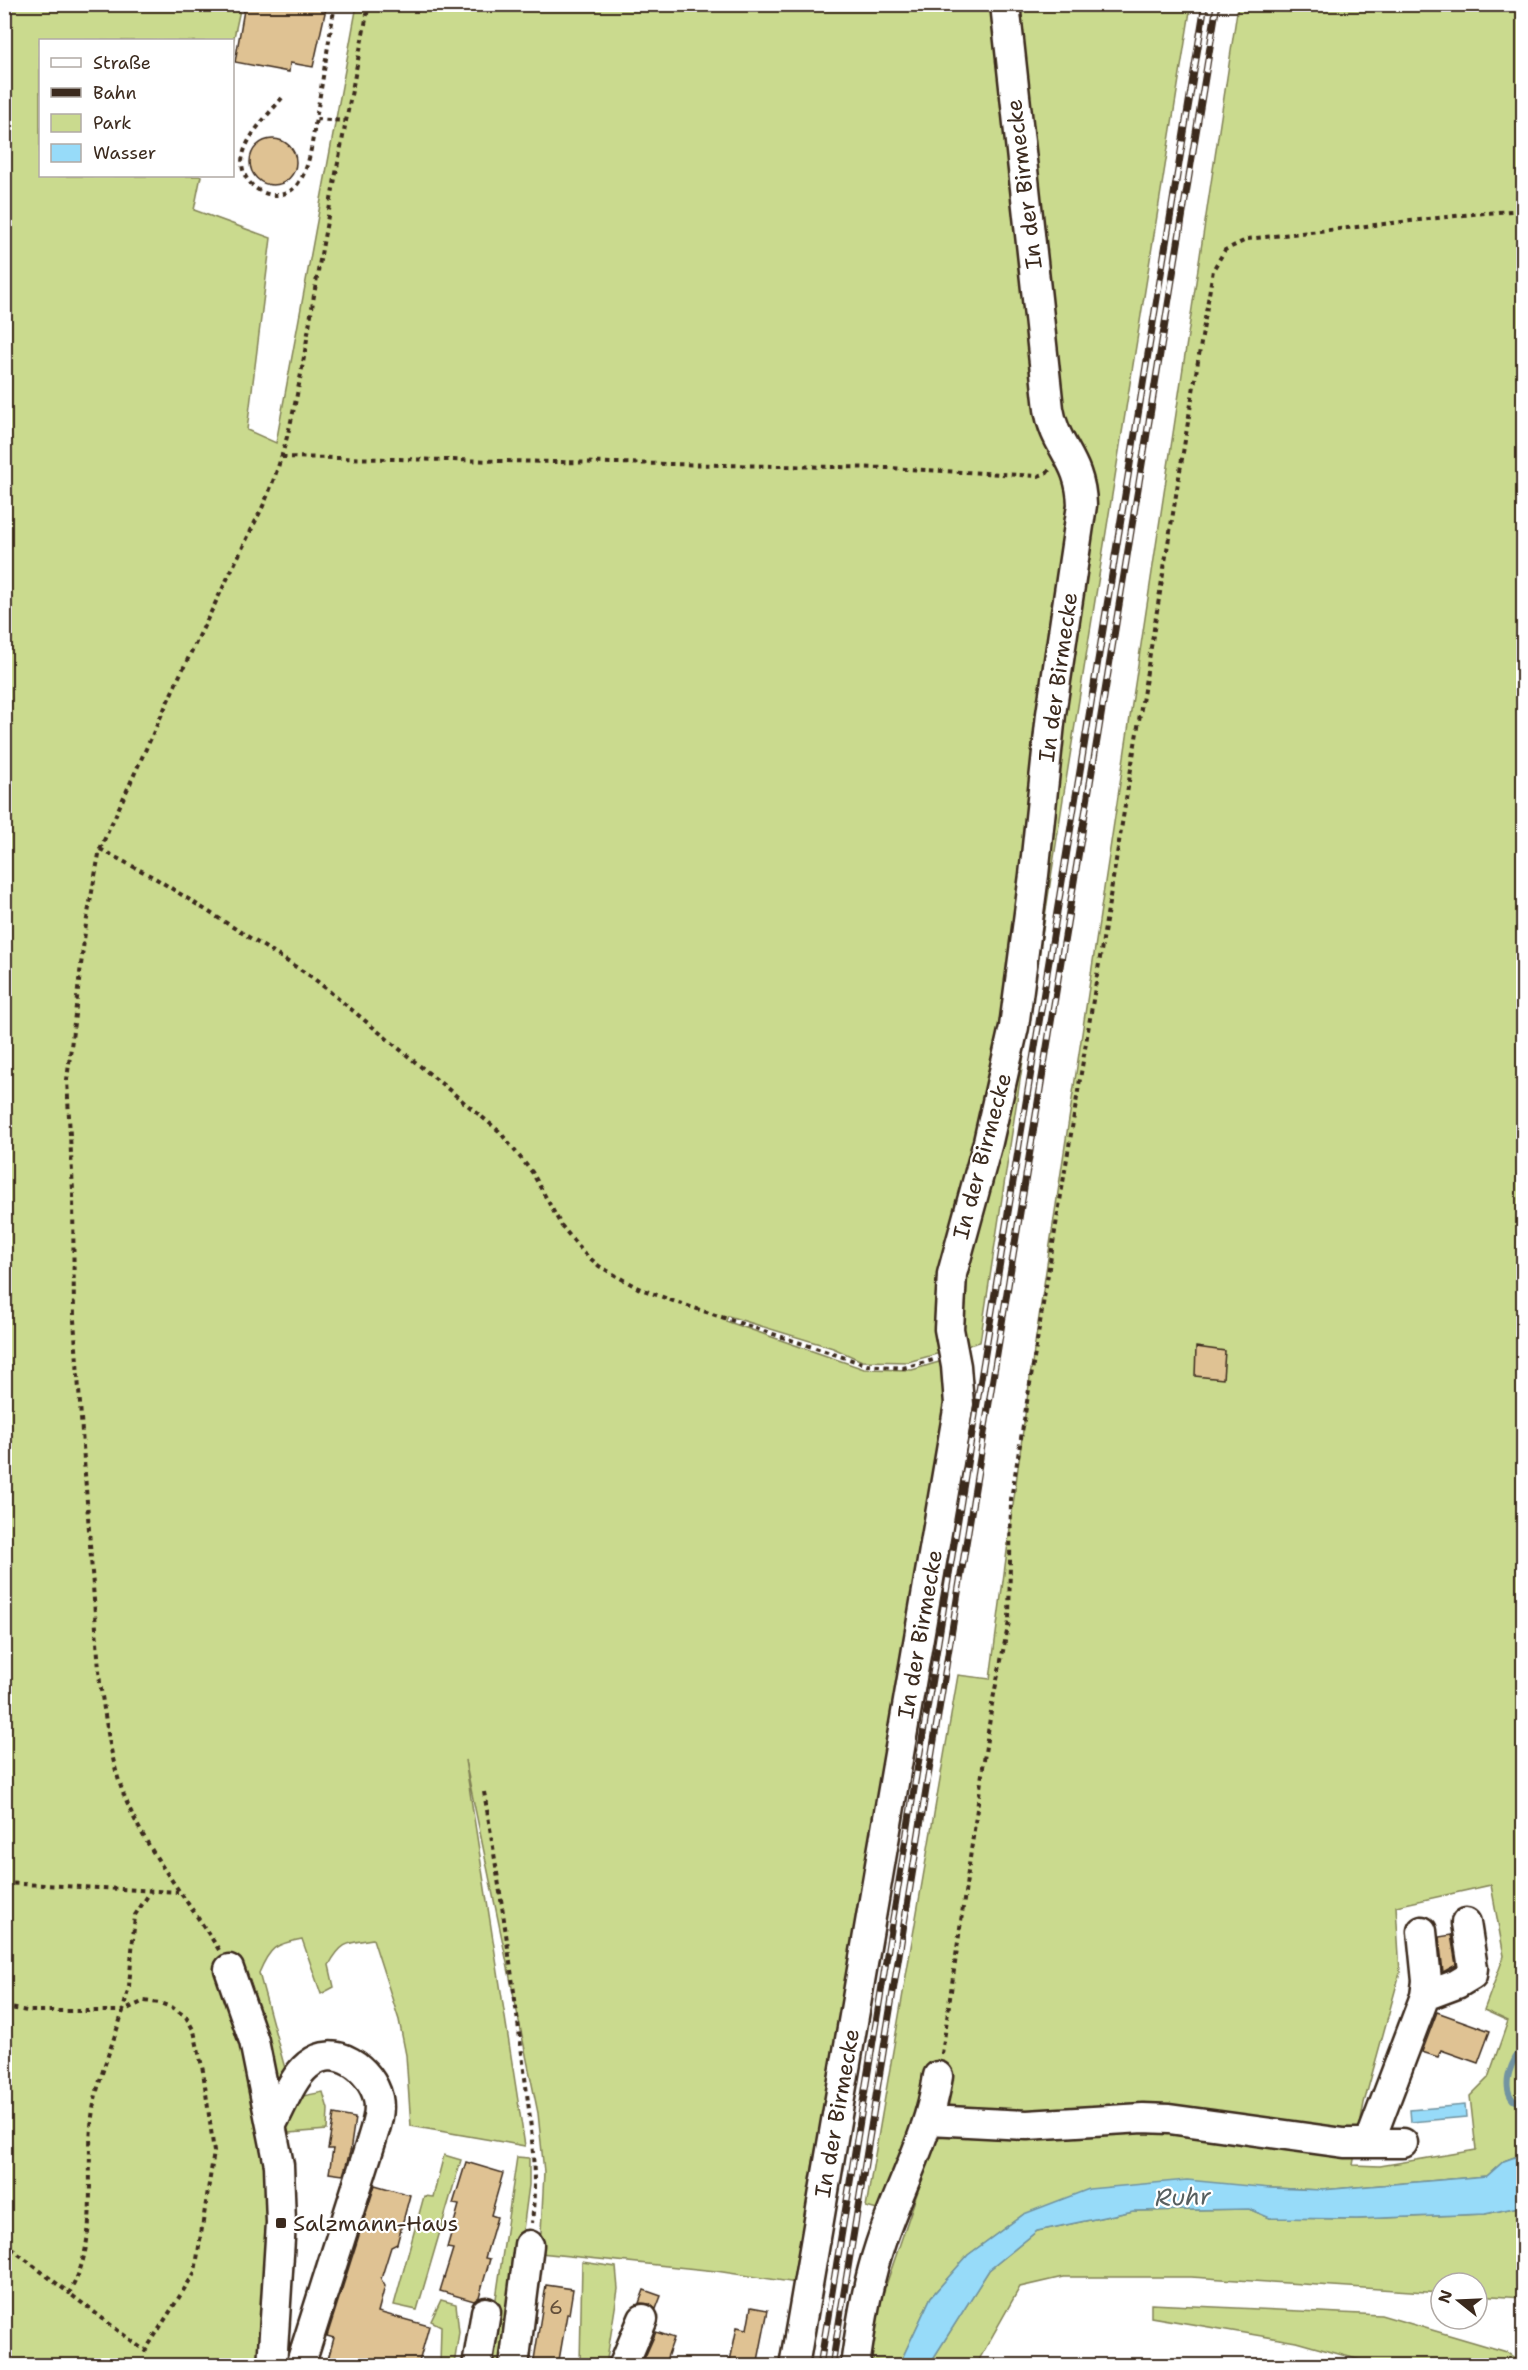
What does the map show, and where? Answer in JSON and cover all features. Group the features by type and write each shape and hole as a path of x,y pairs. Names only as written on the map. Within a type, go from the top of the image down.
{"street":[{"name":"In der Birmecke","path":"794,2366 960,1404 948,1310 952,1274 993,1121 1022,976 1050,714 1082,505 1077,471 1051,425 1005,4"},
{"path":"1425,1996 1457,1984 1472,1974 1466,1923"},
{"path":"1367,2143 1372,2136 1425,1996 1427,1981 1422,1931"},
{"path":"229,1969 255,2041 272,2124 281,2186 272,2366"},
{"path":"272,2124 302,2071 315,2060 324,2057 342,2058 362,2069 372,2081 378,2099 378,2119 300,2366"},
{"path":"855,2366 868,2284 879,2245 930,2120 938,2076"},
{"path":"930,2120 1027,2125 1161,2118 1344,2143 1403,2143"},
{"path":"514,2366 530,2245"},
{"path":"477,2366 486,2312"},
{"path":"623,2366 643,2319"}],"path":[{"path":"282,98 248,142 243,152 244,176 255,188 273,196 287,195 303,175 316,119 335,4"},
{"path":"229,1969 208,1931 178,1892 142,1832 121,1788 100,1684 74,1320 73,1191 67,1080 86,924 100,849 178,679 263,506 282,457 291,425 345,121 369,4"},
{"path":"316,119 345,121"},
{"path":"938,2076 992,1704 1010,1613 1011,1498 1213,270 1225,250 1248,239 1473,213 1524,210"},
{"path":"282,457 877,468 1038,476 1047,473 1052,466 1057,435"},
{"path":"100,849 155,878 312,977 499,1131 532,1172 561,1225 583,1252 599,1266 638,1288 867,1365 915,1367 952,1352"},
{"path":"484,1792 513,1968 534,2152 535,2186 530,2245"},
{"path":"4,1883 178,1892"},
{"path":"69,2293 85,2263 89,2217 89,2156 95,2099 129,1986 135,1915 151,1891"},
{"path":"4,2007 27,2011 123,2011 144,2001 160,2003 173,2008 186,2018 194,2031 203,2071 214,2152 199,2260 195,2272 145,2351 4,2243"}],"green space":[{"path":"5,5 241,5 234,39 39,39 39,177 201,177 194,210 271,238 247,430 276,443 357,5 1191,5 1063,799 980,1342 908,1362 862,1361 833,1348 728,1316 726,1321 864,1369 912,1370 949,1359 955,1398 879,1843 813,2162 797,2283 716,2271 540,2253 544,2172 538,2113 465,1760 525,2146 411,2126 406,2055 399,2020 373,1939 346,1945 338,1951 329,1965 334,1987 321,1994 302,1939 279,1945 270,1952 259,1973 293,2098 323,2092 328,2109 327,2130 264,2135 273,2190 260,2365 5,2366"},
{"path":"1238,5 1523,5 1523,2154 1504,2161 1487,2176 1322,2190 1270,2188 1024,2214 968,2255 931,2297 899,2365 862,2366 866,2344 923,2176 932,2104 885,2212 866,2207 958,1675 990,1679 1031,1370","holes":["1491,1885 1504,1956 1484,2010 1508,2021 1488,2078 1470,2096 1476,2150 1380,2166 1353,2165 1364,2103 1400,1973 1396,1906"]},
{"path":"444,2155 461,2160 417,2310 394,2305 424,2196 433,2197"},
{"path":"517,2157 529,2158 529,2185 505,2365 486,2366"},
{"path":"1523,2206 1523,2298 1489,2296 1489,2271 1429,2271 1429,2292 1191,2277 1063,2277 1020,2287 976,2365 931,2366 934,2357 989,2270 1037,2231 1133,2211 1249,2209 1270,2218 1357,2219 1485,2214"},
{"path":"582,2262 616,2267 618,2289 606,2365 580,2365"},
{"path":"441,2300 456,2304 459,2332 454,2365 440,2365 441,2326 431,2321"},
{"path":"1151,2304 1381,2315 1429,2329 1429,2331 1507,2352 1523,2365 1378,2365 1296,2342 1151,2317"}],"water":[{"path":"1465,2105 1466,2117 1411,2122 1410,2110"},
{"name":"Ruhr","path":"1523,2154 1523,2206 1485,2214 1357,2219 1270,2218 1249,2209 1133,2211 1037,2231 989,2270 931,2365 899,2365 931,2297 968,2255 1024,2214 1089,2189 1187,2180 1270,2188 1322,2190 1487,2176 1504,2161"}],"building":[{"path":"245,4 327,4 313,67 290,63 289,72 235,62"},
{"path":"273,139 289,146 296,162 289,178 273,185 257,178 250,162 257,146"},
{"path":"1196,1347 1225,1351 1223,1379 1195,1376"},
{"path":"1451,1935 1456,1965 1443,1972 1439,1937"},
{"path":"1437,2012 1490,2031 1478,2063 1441,2050 1438,2057 1422,2052"},
{"path":"334,2114 355,2118 350,2152 343,2175 329,2173 333,2149 328,2149"},
{"path":"466,2162 503,2173 491,2215 497,2217 485,2258 490,2259 479,2297 474,2301 440,2291 453,2249 447,2248 459,2205 453,2204"},
{"path":"375,2185 410,2195 397,2244 391,2247 381,2279 385,2286 378,2312 429,2326 418,2366 326,2366 334,2338 327,2336"},
{"path":"546,2285 573,2289 569,2314 567,2314 558,2366 533,2366"},
{"path":"644,2290 661,2296 656,2309 649,2304 639,2303"},
{"path":"751,2307 768,2310 757,2366 729,2366 737,2327 747,2329"},
{"path":"656,2332 674,2338 664,2366 641,2366"}],"waterway":[{"path":"1524,2045 1512,2064 1508,2079 1509,2094 1513,2100 1524,2104"}],"railway":[{"path":"820,2366 1205,4"},
{"path":"832,2366 1217,4"}],"place":[{"name":"Salzmann-Haus","path":"281,2223"}]}
